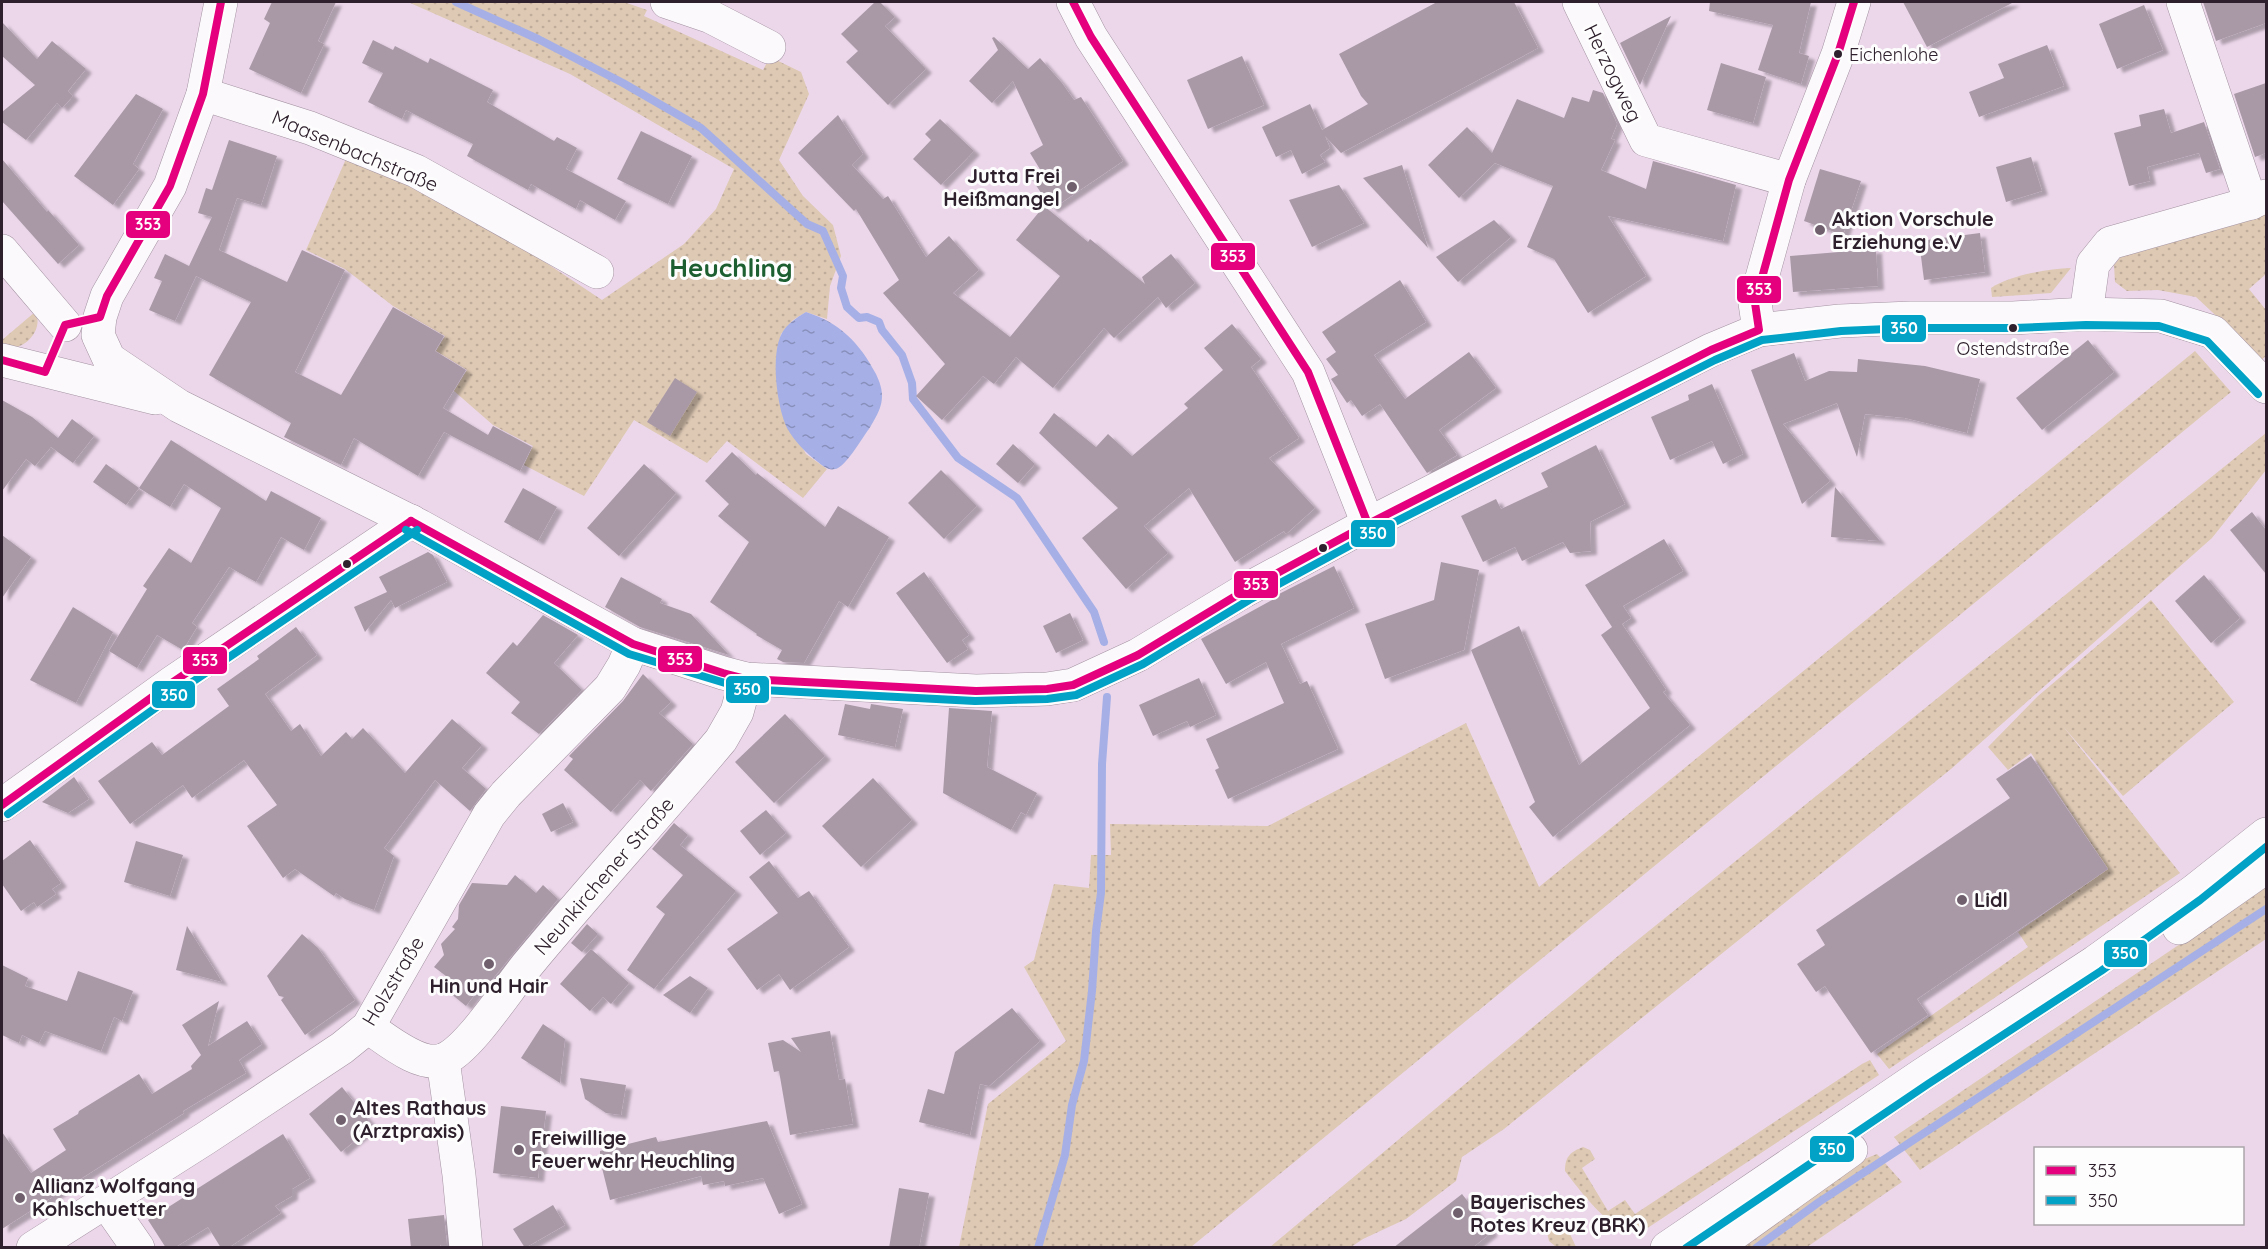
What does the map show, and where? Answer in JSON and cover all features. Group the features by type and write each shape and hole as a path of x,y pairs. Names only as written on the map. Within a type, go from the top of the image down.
{"street":[{"path":"221,2 203,94 170,186 107,296 100,317 98,335 109,358 179,406 411,521 633,644 746,679 976,690 1047,689 1073,685 1138,656 1244,591 1368,524 1711,350 1758,330 1840,321 1911,318 2013,318 2086,314 2161,316 2213,332 2266,387"},
{"path":"667,2 711,17 769,47"},
{"path":"1073,2 1091,37 1308,372 1368,524"},
{"name":"Herzogweg","path":"1579,2 1646,140 1789,180"},
{"path":"1758,330 1755,303 1789,180 1838,54 1854,2"},
{"path":"2086,314 2093,264 2110,243 2259,200 2183,2"},
{"name":"Maasenbachstraße","path":"203,94 310,128 416,171 597,272"},
{"path":"2,251 65,325"},
{"path":"65,325 100,317"},
{"path":"45,372 65,325"},
{"path":"2,360 141,394 179,406"},
{"path":"2,806 173,682 411,521"},
{"name":"Holzstraße","path":"33,1248 206,1138 347,1044 368,1027 433,914 472,840 489,815 506,794 610,688 633,644"},
{"name":"Neunkirchener Straße","path":"443,1060 462,1048 528,964 721,740 737,712 746,679"},
{"path":"1714,1248 1785,1182 2194,891 2266,834"},
{"path":"1667,1248 1785,1182 1923,1097 2124,967 2266,867"},
{"path":"368,1027 414,1057 428,1061 443,1060 459,1175 466,1248"},
{"path":"106,1202 138,1248"}],"shaded area":[{"path":"408,2 624,2 647,10 644,16 763,70 770,57 801,72 809,94 779,160 803,196 833,225 841,256 830,286 827,319 806,312 793,320 781,334 777,351 777,379 781,409 806,454 827,469 803,498 727,441 707,463 634,420 584,496 524,465 533,446 493,425 454,391 467,370 436,351 445,336 393,306 345,269 306,250 349,152 450,199 602,300 684,244 716,209 734,169 570,74"},
{"path":"2266,213 2266,274 2249,289 2266,310 2266,356 2258,363 2226,325 2196,297 2158,290 2127,291 2115,282 2114,265 2123,254"},
{"path":"2071,268 2051,293 1992,297 1991,288 1999,283 2040,271"},
{"path":"35,312 36,330 29,340 18,347 2,347 2,340"},
{"path":"2195,351 2231,392 1191,1247 959,1247 988,1104 1066,1041 1024,967 1034,960 1054,884 1089,888 1091,855 1111,855 1110,824 1268,826 1466,723 1539,887"},
{"path":"2266,433 2266,470 2212,538 1951,769 1504,1129 1462,1157 1456,1181 1406,1219 1351,1247 1270,1247 1624,951"},
{"path":"2151,600 2234,702 2123,796 2062,725 2180,873 1889,1069 1877,1054 2028,947 2018,932 2108,869 2031,753 2008,770 1988,747 2038,696"},
{"path":"2266,886 2266,939 1920,1170 1894,1137"},
{"path":"1870,1060 1879,1075 1643,1231 1628,1231 1611,1222 1593,1206 1565,1171 1567,1159 1572,1153 1583,1147 1590,1150 1595,1159 1582,1168 1608,1211 1625,1200 1635,1214"},
{"path":"1877,1154 1902,1182 1807,1247 1741,1248 1850,1165"},
{"path":"1553,1222 1570,1234 1576,1247 1556,1247 1549,1241 1546,1228"}],"water":[{"path":"806,312 839,328 855,343 876,374 881,389 882,402 873,422 850,456 835,469 823,466 793,438 780,408 776,381 778,342 786,327"}],"building":[{"path":"272,2 336,2 318,41 324,44 301,93 249,69 270,23 264,19"},
{"path":"875,2 880,2 895,17 885,26 926,69 888,105 846,62 858,51 841,34"},
{"path":"1437,2 1514,2 1538,48 1341,153 1325,136 1330,148 1320,155 1325,162 1302,174 1291,150 1276,157 1262,127 1310,104 1322,130 1368,104 1361,96 1339,54"},
{"path":"1710,2 1811,2 1799,53 1809,56 1801,84 1758,70 1773,25 1709,11"},
{"path":"1903,2 2014,2 1927,47"},
{"path":"2203,2 2266,2 2266,23 2216,41"},
{"path":"2144,5 2163,50 2117,69 2099,24"},
{"path":"1671,16 1640,85 1620,43"},
{"path":"2,22 37,59 52,41 86,69 68,91 73,96 62,108 57,103 26,140 2,122 2,112 35,85 2,56"},
{"path":"994,37 1028,69 1040,58 1074,100 1081,97 1123,161 1052,209 1031,178 1041,171 1030,153 1043,145 1013,81 992,103 969,81 998,50 992,38"},
{"path":"373,40 393,50 395,46 428,63 430,58 493,90 487,102 554,141 557,137 577,148 566,169 626,201 615,220 580,200 576,209 531,184 528,190 467,156 473,144 406,110 402,119 368,102 383,73 362,63"},
{"path":"2047,45 2064,86 1979,117 1969,92 2004,78 1998,64"},
{"path":"1242,56 1264,105 1208,129 1187,80"},
{"path":"1721,63 1766,77 1753,123 1707,110"},
{"path":"2266,83 2266,153 2255,157 2234,94"},
{"path":"1593,90 1603,93 1617,124 1611,139 1615,140 1601,170 1646,189 1653,161 1736,185 1723,241 1608,216 1646,276 1588,313 1554,259 1527,247 1553,186 1495,163 1459,198 1428,165 1467,127 1492,153 1517,99 1564,118 1572,97 1589,102"},
{"path":"136,94 163,109 133,164 139,169 113,205 74,176"},
{"path":"2164,109 2171,133 2204,122 2220,169 2206,173 2199,153 2147,167 2150,181 2129,186 2114,133 2141,126 2139,115"},
{"path":"838,115 863,154 852,165 883,199 888,196 926,257 949,236 979,270 953,293 1010,337 1060,276 1016,240 1044,206 1088,242 1090,239 1145,284 1142,277 1171,254 1195,283 1166,308 1158,297 1114,338 1104,328 1053,388 1016,357 994,384 983,376 942,420 916,396 945,364 883,293 899,280 856,209 854,211 798,153"},
{"path":"940,119 974,151 941,185 913,159 931,140 925,134"},
{"path":"641,131 692,156 668,204 617,179"},
{"path":"229,140 277,156 261,205 237,198 219,250 287,282 302,250 345,270 295,372 341,395 393,307 444,336 435,351 466,370 443,408 488,435 493,426 532,447 520,471 444,432 418,476 354,438 341,465 284,437 291,423 209,375 251,302 196,276 175,321 149,310 162,281 154,278 165,254 189,266 212,217 198,213 206,188 212,190"},
{"path":"2031,157 2042,191 2006,202 1996,167"},
{"path":"2,159 47,212 48,210 79,245 58,264 2,201"},
{"path":"1402,165 1413,200 1428,248 1363,178"},
{"path":"1820,169 1861,181 1843,235 1804,221"},
{"path":"1339,185 1364,223 1312,247 1289,200"},
{"path":"1494,220 1511,237 1458,282 1436,257"},
{"path":"1980,233 1985,272 1924,280 1919,241"},
{"path":"1876,249 1878,286 1793,292 1790,256"},
{"path":"1400,280 1426,322 1374,355 1405,399 1469,352 1496,388 1439,430 1457,455 1427,473 1380,404 1362,416 1351,400 1347,403 1331,379 1338,375 1326,359 1336,352 1322,332"},
{"path":"1232,324 1261,359 1251,367 1299,438 1269,458 1315,508 1286,534 1284,531 1235,562 1189,488 1144,526 1168,553 1126,589 1082,538 1118,508 1039,433 1054,413 1096,447 1108,434 1132,456 1188,408 1184,404 1223,370 1204,348"},
{"path":"2088,340 2114,372 2042,430 2016,398"},
{"path":"1794,353 1805,381 1829,371 1857,372 1858,359 1925,366 1980,379 1967,433 1905,418 1865,414 1857,457 1837,403 1783,424 1830,481 1802,504 1751,370"},
{"path":"675,378 697,392 670,436 647,422"},
{"path":"1712,384 1743,454 1723,464 1712,441 1670,460 1651,417 1689,400 1688,395"},
{"path":"2,400 32,417 58,438 72,419 94,436 73,463 51,447 35,466 26,459 2,491"},
{"path":"171,440 266,501 271,491 321,518 304,550 281,537 256,582 229,567 192,623 197,627 183,650 157,635 137,668 109,651 147,589 143,586 169,548 191,563 221,508 184,484 170,507 139,488"},
{"path":"1013,444 1035,464 1018,483 996,464"},
{"path":"1596,445 1625,504 1590,522 1591,551 1570,553 1563,542 1522,561 1515,547 1483,562 1461,516 1496,499 1501,509 1548,487 1541,473"},
{"path":"732,452 756,475 757,473 825,527 838,506 889,537 848,607 839,601 804,663 783,662 777,659 782,650 756,635 710,602 749,542 718,516 729,504 705,481"},
{"path":"106,464 139,488 126,505 93,482"},
{"path":"644,464 676,493 619,556 587,528"},
{"path":"941,470 977,506 944,539 908,503"},
{"path":"1835,487 1880,541 1831,537"},
{"path":"523,488 557,507 538,541 504,522"},
{"path":"2252,512 2266,530 2266,574 2230,530"},
{"path":"2,535 31,557 2,598"},
{"path":"1664,539 1683,571 1623,606 1631,618 1622,624 1666,690 1663,692 1690,725 1553,837 1529,807 1535,802 1471,650 1519,626 1579,765 1650,708 1601,635 1612,627 1585,585"},
{"path":"428,552 433,555 447,582 395,608 391,600 365,632 354,607 387,592 379,577"},
{"path":"1441,562 1479,570 1464,650 1385,679 1365,624 1434,600"},
{"path":"1334,566 1354,608 1281,644 1300,684 1307,681 1338,749 1228,799 1215,770 1219,768 1206,739 1284,703 1266,662 1226,684 1201,639 1274,599 1273,597"},
{"path":"924,572 969,635 962,640 968,649 947,663 896,593"},
{"path":"2204,575 2240,618 2211,643 2175,601"},
{"path":"621,577 662,599 660,603 691,614 729,655 640,627 605,607"},
{"path":"73,607 113,632 76,703 30,680"},
{"path":"1070,613 1083,640 1056,653 1043,626"},
{"path":"543,615 578,635 554,663 582,690 539,734 511,713 520,702 486,673 513,642 517,646"},
{"path":"296,627 317,655 265,694 291,731 300,724 321,756 346,732 352,739 363,728 405,773 452,719 482,745 462,768 486,789 470,811 435,780 384,848 394,856 374,910 345,899 336,893 334,896 295,869 283,878 247,826 277,805 244,760 192,798 183,785 130,824 98,781 152,742 162,755 229,706 217,689 259,659 257,656"},
{"path":"643,674 671,702 659,713 693,744 651,791 640,780 611,812 564,770 573,759 569,756 623,701"},
{"path":"1199,678 1216,715 1190,727 1187,721 1153,736 1139,705"},
{"path":"845,704 870,709 871,704 903,709 895,747 838,735"},
{"path":"949,708 992,711 987,767 1037,793 1026,815 1021,812 1011,830 943,793"},
{"path":"785,714 825,756 774,803 735,762"},
{"name":"Lidl","path":"2031,756 2108,869 1917,999 1928,1015 1871,1053 1825,986 1816,992 1797,964 1825,945 1816,930 2010,798 1996,779"},
{"path":"74,777 89,799 68,813 42,802"},
{"path":"873,778 912,820 861,867 822,826"},
{"path":"563,803 573,822 551,832 542,814"},
{"path":"766,810 786,833 760,855 740,831"},
{"path":"674,823 688,835 680,845 736,891 654,989 627,970 665,914 656,907 683,875 652,849"},
{"path":"30,840 61,883 52,889 56,894 37,907 34,902 21,911 2,884 2,861"},
{"path":"136,841 183,855 170,896 124,882"},
{"path":"769,861 798,898 809,891 849,947 790,990 779,974 757,990 727,949 778,913 749,877"},
{"path":"515,875 536,893 543,885 558,899 482,992 479,989 466,1006 439,984 446,976 434,967 444,955 441,944 455,929 452,927 458,919 459,905 472,883 507,885"},
{"path":"587,924 598,934 582,952 571,943"},
{"path":"187,926 222,982 176,970"},
{"path":"302,934 318,948 355,1000 305,1035 281,1000 284,997 279,996 267,976"},
{"path":"591,949 629,983 611,1004 603,997 590,1011 560,984"},
{"path":"2,965 28,978 25,986 67,1001 78,971 133,991 122,1021 114,1017 101,1051 45,1031 39,1043 22,1035 19,1043 2,1035"},
{"path":"690,976 708,988 690,1013 663,995"},
{"path":"219,1001 208,1046 247,1021 262,1044 239,1060 246,1073 183,1111 184,1113 2,1229 2,1132 31,1173 66,1150 53,1129 78,1114 79,1111 139,1074 152,1094 192,1069 191,1066 201,1055 182,1025"},
{"path":"1012,1008 1040,1041 989,1086 980,1084 970,1135 919,1122 928,1089 944,1094 955,1052"},
{"path":"543,1024 565,1039 560,1083 521,1058"},
{"path":"830,1031 839,1080 845,1079 853,1124 790,1135 779,1071 774,1072 768,1043 783,1040 801,1052 791,1038"},
{"path":"580,1078 626,1085 621,1115 606,1113 585,1099"},
{"name":"Altes Rathaus (Arztpraxis)","path":"342,1087 373,1126 341,1152 309,1114"},
{"name":"Freiwillige Feuerwehr Heuchling","path":"501,1106 546,1111 538,1178 493,1173"},
{"path":"767,1121 802,1204 779,1214 763,1178 725,1186 724,1181 703,1185 701,1176 610,1200 600,1151 656,1137 658,1142"},
{"path":"283,1134 310,1178 292,1189 292,1196 275,1206 281,1213 228,1248 221,1248 208,1227 174,1248 166,1248 148,1220"},
{"path":"899,1188 929,1193 919,1248 889,1248"},
{"name":"Bayerisches Rotes Kreuz (BRK)","path":"1462,1194 1492,1232 1472,1248 1393,1248"},
{"path":"553,1205 565,1225 525,1248 513,1229"},
{"path":"444,1215 447,1245 440,1245 441,1248 411,1248 408,1219"}],"waterway":[{"path":"456,2 538,39 623,83 701,128 807,224 823,231 843,276 841,288 847,307 859,318 867,317 879,322 882,330 902,355 912,383 913,399 958,458 1017,498 1094,612 1104,642"},
{"path":"1038,1248 1065,1155 1072,1105 1084,1061 1101,893 1102,764 1107,697"},
{"path":"1756,1248 1819,1202 2266,909"}],"transit line":[{"name":"353","path":"2,360 45,372 65,325 100,317 107,296 170,186 203,94 221,2"},
{"name":"353","path":"1073,2 1091,37 1308,372 1368,524"},
{"name":"353","path":"411,521 633,644 746,679 976,691 1047,689 1073,685 1138,655 1244,591 1368,524 1711,350 1759,330 1755,303 1789,180 1838,54 1854,2"},
{"name":"350","path":"406,530 629,654 745,689 975,701 1047,699 1076,695 1143,664 1249,600 1373,533 1715,360 1762,340 1841,331 1911,328 2159,326 2207,341 2258,394"},
{"name":"353","path":"2,805 173,682 411,521"},
{"name":"350","path":"8,814 179,691 417,530"},
{"name":"350","path":"1686,1248 1928,1084 2101,971 2200,900 2266,847"}],"place":[{"name":"Eichenlohe","path":"1838,54"},
{"name":"Jutta Frei Heißmangel","path":"1072,187"},
{"name":"Aktion Vorschule Erziehung e.V","path":"1820,230"},
{"name":"Ostendstraße","path":"2013,328"},
{"name":"Lidl","path":"1962,900"},
{"name":"Hin und Hair","path":"489,964"},
{"name":"Altes Rathaus (Arztpraxis)","path":"341,1120"},
{"name":"Freiwillige Feuerwehr Heuchling","path":"519,1150"},
{"name":"Allianz Wolfgang Kohlschuetter","path":"20,1198"},
{"name":"Bayerisches Rotes Kreuz (BRK)","path":"1458,1213"}],"district":[{"name":"Heuchling","path":"731,268"}]}
